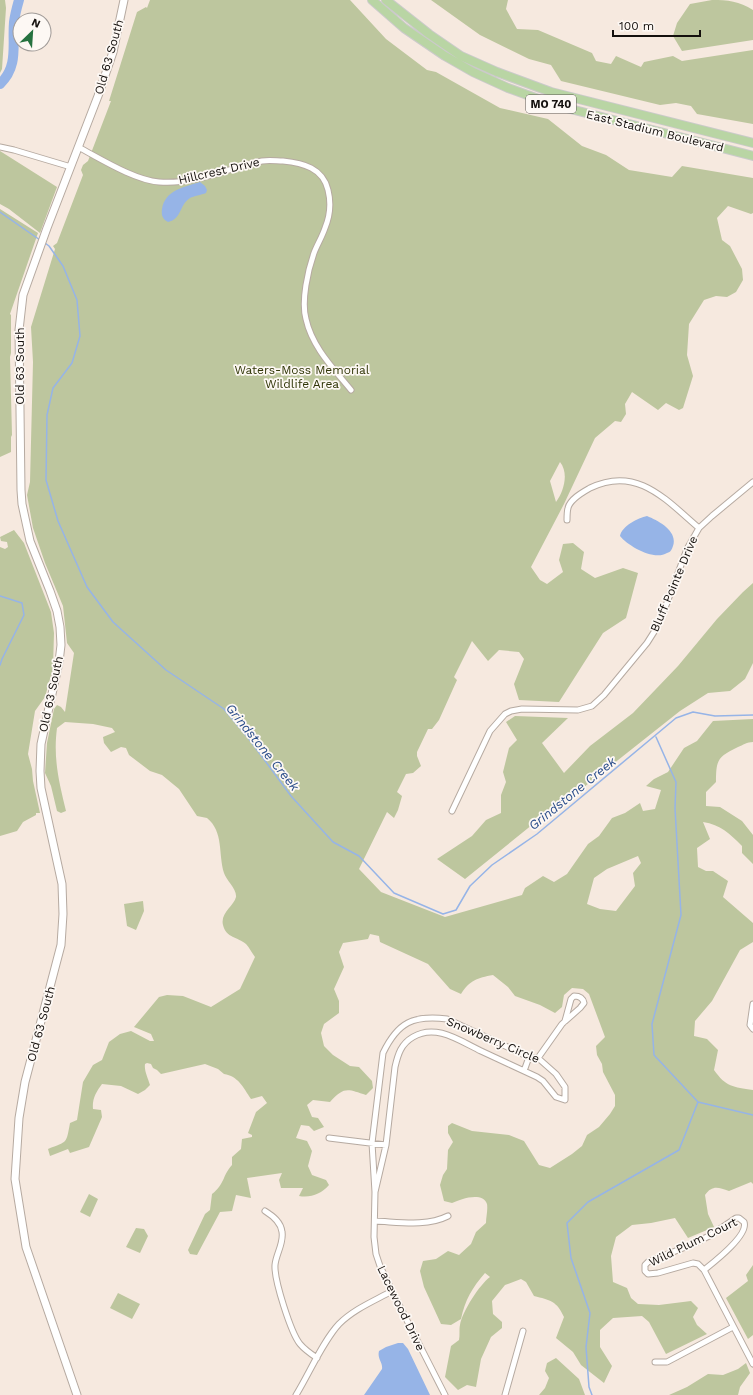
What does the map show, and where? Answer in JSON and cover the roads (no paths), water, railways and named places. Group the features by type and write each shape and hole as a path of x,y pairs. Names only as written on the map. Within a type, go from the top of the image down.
{"main road":[{"name":"Old 63 South","path":"77,1395 26,1247 15,1179 18,1118 25,1082 61,945 63,914 62,884 41,788 40,771 41,744 60,662 60,627 57,611 30,541 22,504 19,330 23,296 47,228 98,96 113,52 124,0"},
{"name":"East Stadium Boulevard","path":"372,0 404,28 445,56 473,72 508,88 555,105 753,156"},
{"name":"East Stadium Boulevard","path":"386,0 428,34 461,56 497,72 551,92 753,143"}],"street":[{"path":"0,147 71,167"},
{"name":"Hillcrest Drive","path":"78,147 127,172 157,182 178,182 203,178 264,161 295,162 306,165 321,175 326,183 329,194 328,222 314,252 309,272 306,287 305,318 310,332 324,357 351,390"},
{"path":"567,520 568,506 581,493 604,482 622,481 644,485 656,491 698,528"},
{"name":"Bluff Pointe Drive","path":"452,811 490,731 510,710 578,710 592,706 604,695 647,643 654,632 662,616 687,549 698,528 753,482"},
{"path":"538,1058 566,1021 584,1003 580,997 574,996 571,999 566,1021"},
{"path":"753,1004 750,1025 753,1029"},
{"name":"Snowberry Circle","path":"432,1017 447,1019 529,1057 538,1058 556,1074 564,1087 565,1100 556,1097 543,1081 449,1036 430,1031 420,1033 408,1039 401,1046 397,1057 386,1145 375,1192 372,1143 383,1053 395,1034 404,1026 421,1018 432,1017"},
{"path":"524,1071 529,1057"},
{"path":"329,1138 386,1145"},
{"name":"Lacewood Drive","path":"375,1192 374,1237 376,1254 380,1266 445,1395"},
{"path":"265,1211 278,1221 282,1232 282,1239 276,1262 276,1277 292,1328 300,1344 317,1358"},
{"path":"375,1221 423,1223 439,1220 448,1216"},
{"name":"Wild Plum Court","path":"736,1218 742,1219 746,1224 742,1232 726,1252 704,1270 698,1264 693,1263 652,1274 648,1274 644,1268 645,1264 652,1260 693,1244 711,1235 736,1218"},
{"path":"704,1270 753,1364"},
{"path":"296,1395 330,1336 339,1324 352,1313 392,1291"},
{"path":"655,1362 667,1362 733,1327"},
{"path":"505,1395 523,1331"}],"water":[{"path":"200,182 205,186 207,190 206,193 190,198 186,201 176,218 168,222 165,220 162,215 162,209 167,197 176,190"},
{"path":"647,516 662,524 670,531 674,541 669,552 662,555 649,554 635,548 620,536 621,532 627,526"},
{"path":"398,1343 403,1343 408,1349 430,1395 364,1395 382,1369 379,1351"}],"waterway":[{"path":"0,84 10,70 12,62 15,13 19,0"},
{"name":"Grindstone Creek","path":"0,212 40,240"},
{"name":"Grindstone Creek","path":"45,243 49,246 63,266 77,300 80,336 72,363 53,388 47,415 46,480 58,521 87,587 113,622 166,670 224,709 249,739 291,796 333,842 359,856 394,893 443,914 456,910 470,886 492,865 537,834 676,718 693,712 715,716 753,715"},
{"path":"0,596 22,603 24,615 0,665"},
{"path":"592,1395 589,1387 586,1347 590,1313 571,1258 567,1223 588,1202 679,1150 698,1102 654,1055 652,1024 681,915 675,808 676,782 656,737"},
{"path":"698,1102 753,1115"}],"park label":[{"name":"Waters-Moss Memorial Wildlife Area","path":"302,377"}]}
